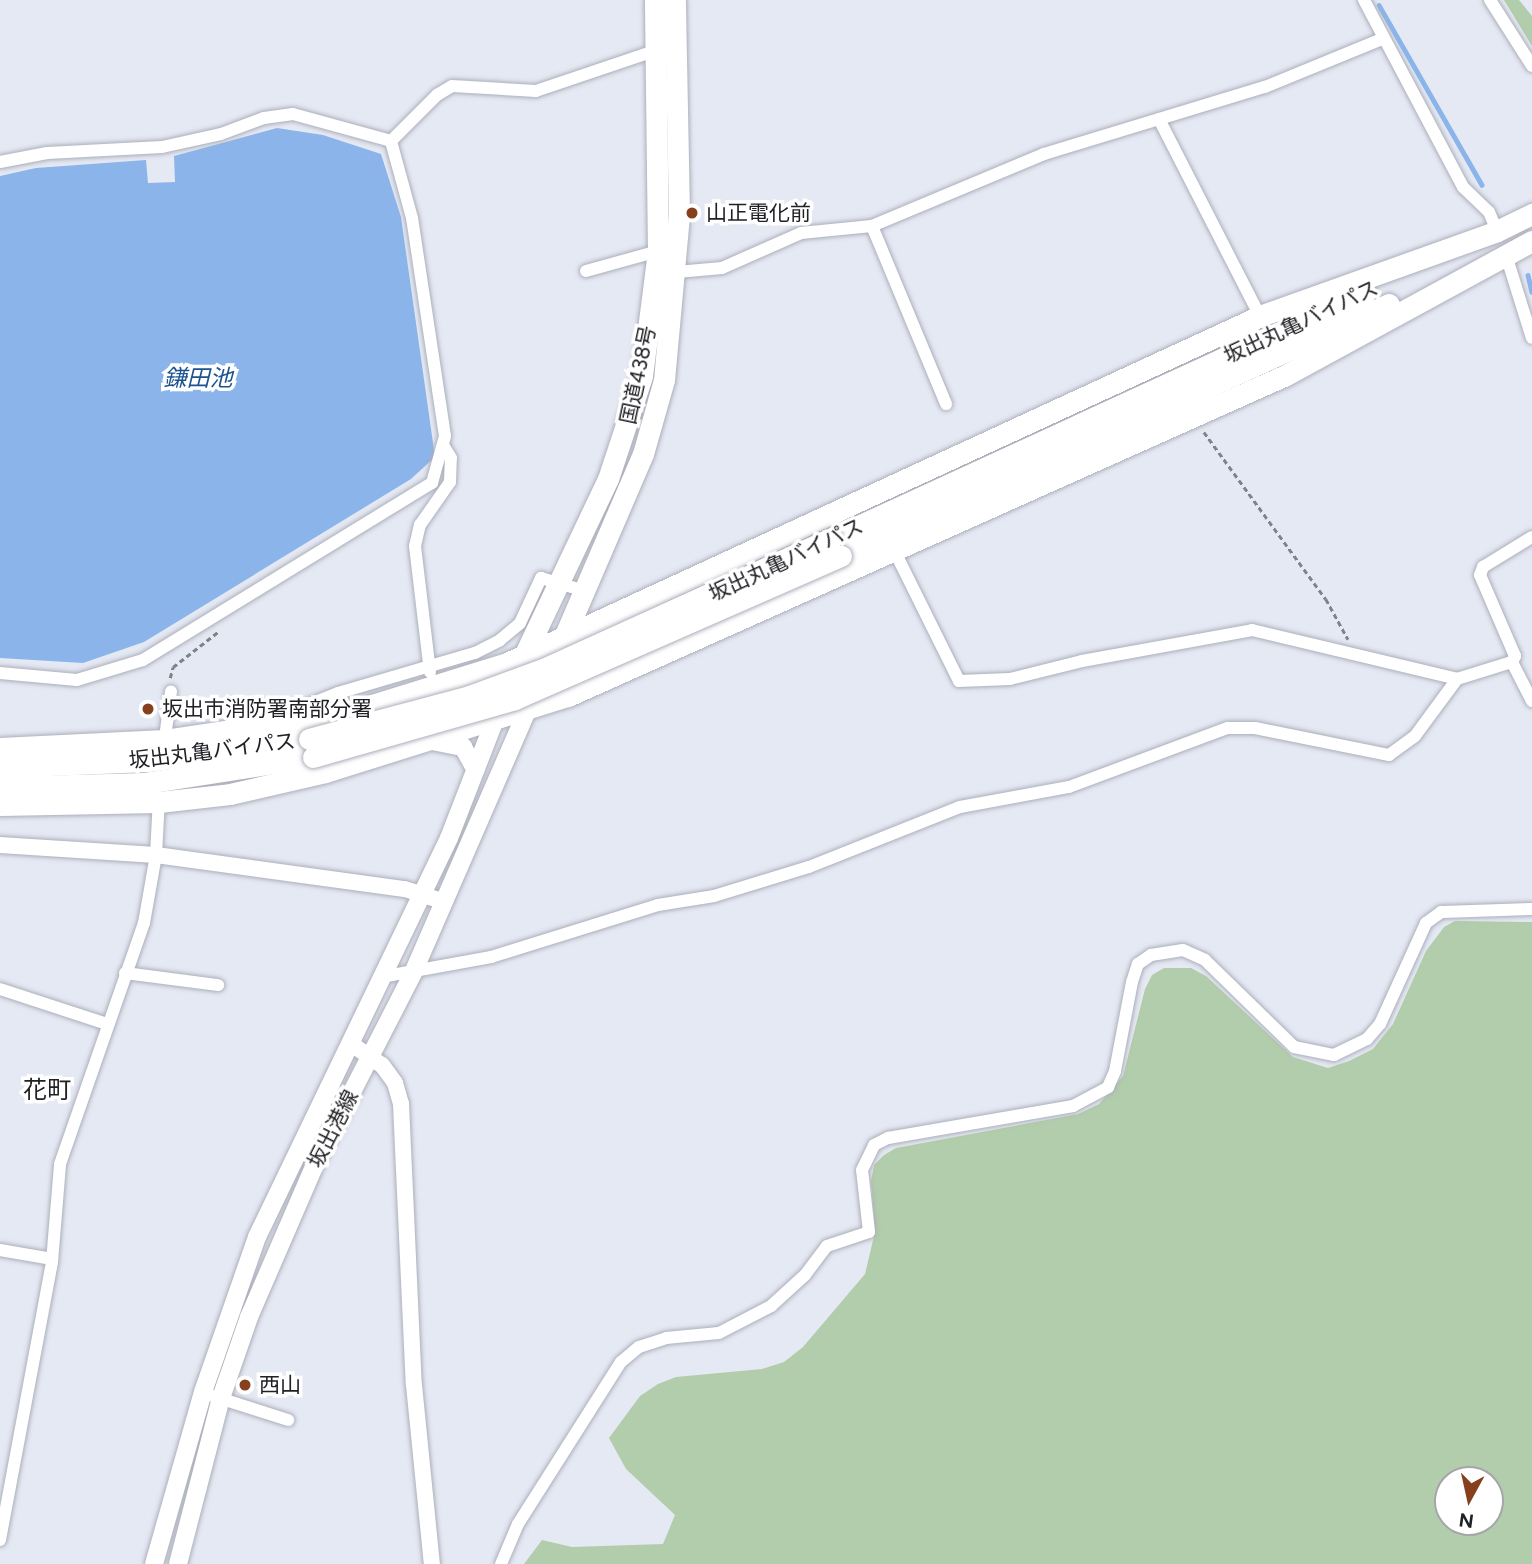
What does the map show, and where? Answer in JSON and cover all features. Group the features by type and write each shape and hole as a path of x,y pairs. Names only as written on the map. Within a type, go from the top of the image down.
{"highway":[{"name":"国道438号","path":"494,722 523,655 561,582 608,479 635,405 658,251 654,0"},
{"name":"国道438号","path":"528,709 585,591 643,454 657,410 677,272 675,0"},
{"path":"0,748 164,746 353,710 432,677 523,655 1260,316 1497,231 1532,215"},
{"name":"坂出丸亀バイパス","path":"837,547 1497,231"},
{"path":"0,805 159,798 244,791 432,741 568,696 1194,418 1347,343 1505,251 1532,240"},
{"name":"坂出丸亀バイパス","path":"0,787 145,783 311,748 469,696 543,669 837,547 1505,251"},
{"path":"596,564 591,592 601,607 616,613"},
{"name":"坂出丸亀バイパス","path":"0,767 148,761 311,748"}],"main road":[{"name":"坂出港線","path":"178,1564 221,1398 277,1247 413,973 442,901 528,709"},
{"name":"坂出港線","path":"154,1564 203,1392 257,1237 449,838 494,722"},
{"path":"432,741 463,747 475,770"}],"street":[{"path":"1364,0 1382,39 1463,187 1489,212 1497,231"},
{"path":"1490,0 1532,66"},
{"path":"677,272 722,268 801,233 872,226 1044,153 1265,87 1382,39"},
{"path":"391,141 437,95 452,86 536,91 676,43"},
{"path":"0,162 47,153 162,147 221,134 264,118 293,114 391,141"},
{"path":"1159,119 1260,316"},
{"path":"0,673 77,680 143,660 421,493 439,472 443,445 412,218 391,141"},
{"path":"872,226 946,404"},
{"path":"586,271 658,251"},
{"path":"1505,251 1532,338"},
{"path":"432,677 415,546 420,525 450,482 451,458 443,445"},
{"path":"895,552 959,681 1010,679 1082,661 1252,630 1457,679 1512,662 1515,656 1480,575 1483,567 1532,537"},
{"path":"283,715 338,693 432,677 500,640 520,622 541,578 585,591"},
{"path":"1512,662 1532,701"},
{"path":"381,977 491,957 658,905 714,897 809,867 960,807 1069,787 1228,728 1255,728 1389,755 1415,736 1457,679"},
{"path":"164,746 171,691"},
{"path":"0,1540 52,1259 60,1164 92,1082 107,1024 144,922 156,855 159,798"},
{"path":"0,845 156,855 421,892 442,901"},
{"path":"500,1564 518,1524 621,1362 639,1348 666,1338 719,1333 771,1306 805,1275 827,1246 869,1232 862,1170 874,1145 888,1138 1073,1106 1108,1087 1115,1071 1132,982 1138,964 1150,955 1183,950 1205,960 1294,1047 1335,1055 1367,1040 1380,1024 1426,923 1441,912 1532,909"},
{"path":"125,973 218,985"},
{"path":"0,989 107,1024"},
{"path":"350,1042 373,1054 395,1083 401,1104 414,1385 432,1564"},
{"path":"0,1250 52,1259"},
{"path":"203,1392 288,1420"}],"path":[{"path":"1194,418 1326,598 1350,652"},
{"path":"171,691 173,667 224,627"}],"green space":[{"path":"1504,0 1519,0 1532,16 1532,46"},
{"path":"1455,921 1532,922 1532,1564 524,1564 542,1540 572,1547 663,1544 675,1515 626,1469 609,1438 640,1396 658,1384 676,1377 762,1369 784,1362 803,1347 865,1274 875,1232 871,1181 874,1165 884,1155 896,1148 1078,1114 1099,1104 1123,1076 1145,989 1152,975 1164,968 1191,968 1206,976 1293,1057 1328,1068 1373,1049 1393,1024 1426,951 1444,927"}],"water":[{"name":"鎌田池","path":"277,128 323,135 381,154 401,217 435,457 411,479 144,642 83,663 0,658 0,176 36,168 146,160 148,183 175,182 174,156"}],"waterway":[{"path":"1379,5 1482,185"},
{"path":"1528,275 1532,292"}],"place":[{"name":"山正電化前","path":"692,213"},
{"name":"坂出市消防署南部分署","path":"148,709"},
{"name":"西山","path":"245,1385"}],"district":[{"name":"花町","path":"47,1090"}]}
